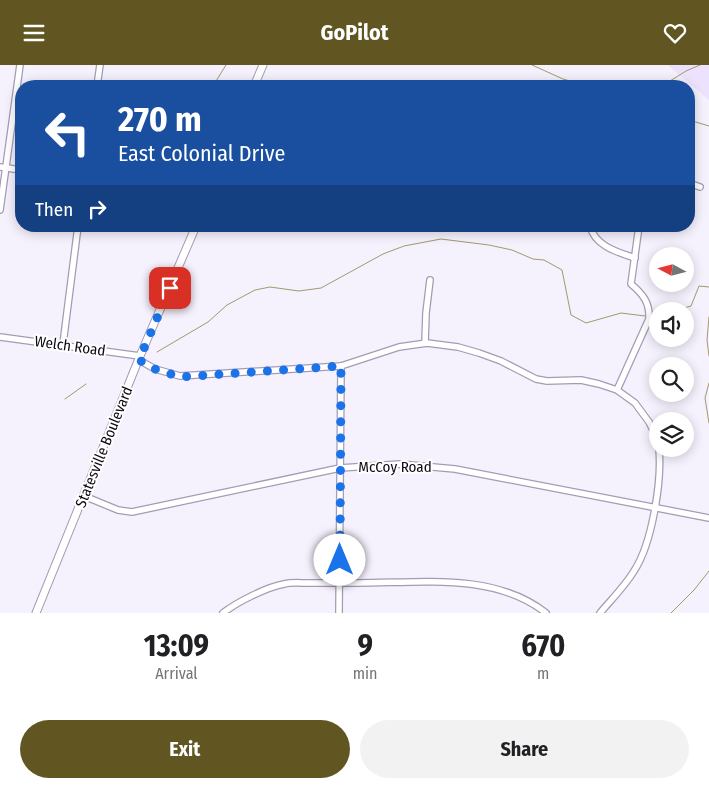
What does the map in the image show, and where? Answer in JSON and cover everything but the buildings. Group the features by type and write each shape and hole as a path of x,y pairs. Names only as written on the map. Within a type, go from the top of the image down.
{"main road":[{"path":"257,80 263,65"},
{"name":"Statesville Boulevard","path":"36,613 193,232"}],"street":[{"path":"18,80 20,65"},
{"path":"98,80 100,65"},
{"path":"0,210 3,167 15,95"},
{"path":"695,185 700,187"},
{"path":"62,345 77,232"},
{"path":"592,232 599,242 620,253 635,258"},
{"path":"638,232 631,284 643,294 650,311 649,319 617,390 635,403 649,422"},
{"path":"426,343 426,313 430,281"},
{"name":"Welch Road","path":"0,337 140,358 155,369 180,377 341,366 399,347 426,343 458,347 480,353 536,379 547,381 582,380 617,390"},
{"path":"339,613 341,366"},
{"path":"600,613 634,573 646,547 659,473 659,457"},
{"name":"McCoy Road","path":"84,496 118,510 132,512 340,468 400,464 437,467 709,518"},
{"path":"222,613 240,601 285,583 471,583 517,596 537,605 546,613"}],"shaded area":[{"path":"668,65 709,65 709,100 695,88 695,80 686,80"}],"waterway":[{"path":"217,80 226,65"},
{"path":"532,65 566,80"},
{"path":"672,80 700,65"},
{"path":"695,122 709,126"},
{"path":"157,352 208,322 227,305 255,290 270,287 299,291 321,288 383,254 404,246 441,239 512,250 533,259 544,260 562,270 571,315 586,323 621,313 645,316"},
{"path":"693,302 699,286 709,287"},
{"path":"709,317 707,340 709,356"},
{"path":"709,383 705,398 709,423"},
{"path":"65,399 86,384"},
{"path":"671,613 694,590 709,571"}],"route":[{"path":"170,288 139,360 155,369 180,377 341,366 340,560"}]}
